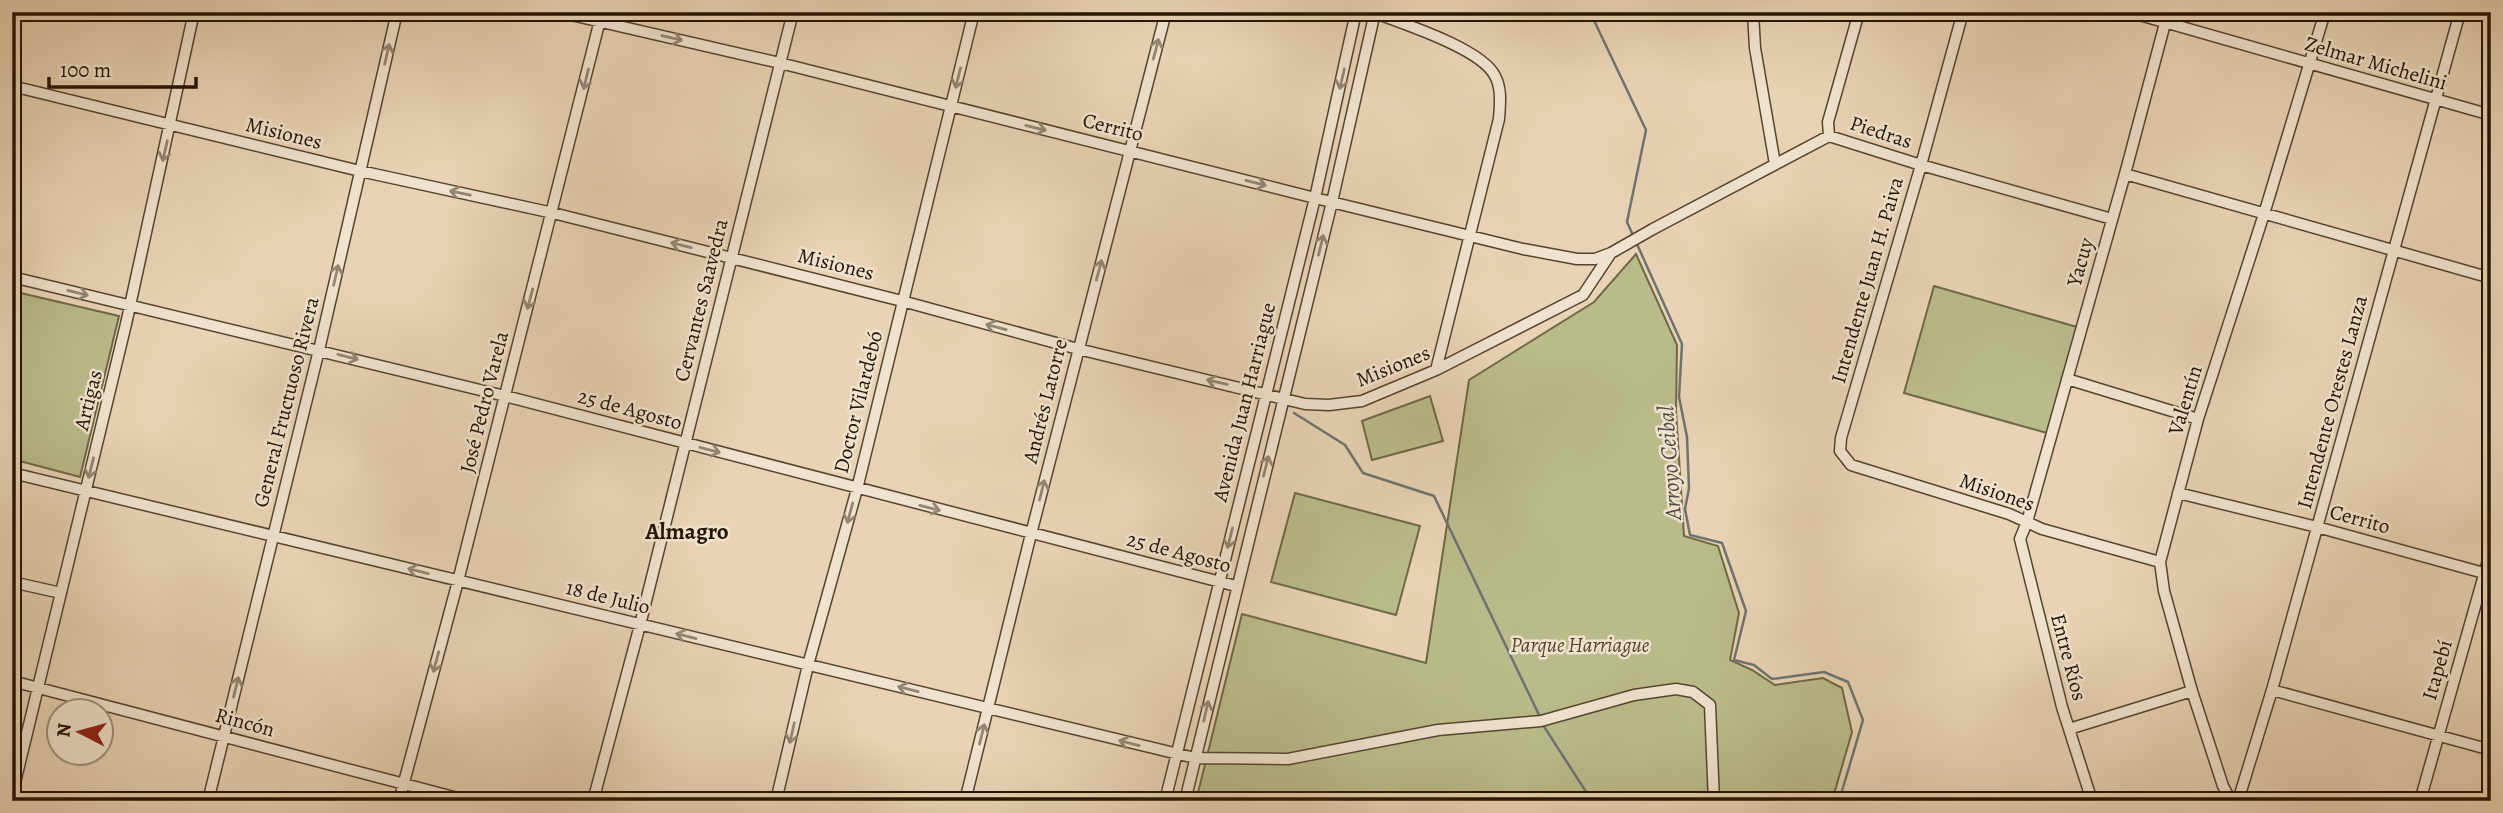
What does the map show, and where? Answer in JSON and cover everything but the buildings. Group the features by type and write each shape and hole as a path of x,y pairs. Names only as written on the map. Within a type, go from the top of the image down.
{"street":[{"name":"Artigas","path":"12,795 130,306 194,12"},
{"name":"General Fructuoso Rivera","path":"208,801 319,350 397,12"},
{"name":"Cerrito","path":"558,12 601,17 1315,198 1577,259 1595,259 1611,253 1653,229"},
{"name":"Cervantes Saavedra","path":"593,801 640,625 793,12"},
{"name":"Doctor Vilardebó","path":"776,801 808,665 857,489 974,12"},
{"name":"Andrés Latorre","path":"965,801 1166,12"},
{"path":"1358,12 1375,12 1477,57 1494,73 1500,90 1499,119 1436,370"},
{"name":"Avenida Juan Harriague","path":"1165,801 1315,198 1358,12"},
{"name":"Avenida Juan Harriague","path":"1185,801 1332,202 1375,12"},
{"path":"1753,12 1755,48 1775,164"},
{"path":"1829,136 1828,122 1859,12"},
{"name":"Intendente Juan H. Paiva","path":"1841,438 1921,165 1962,12"},
{"name":"Zelmar Michelini","path":"2129,12 2166,17 2309,64 2491,115"},
{"name":"Valentín","path":"2231,801 2192,691 2164,591 2160,562 2199,419 2325,12"},
{"name":"Intendente Orestes Lanza","path":"2238,801 2272,690 2460,12"},
{"name":"José Pedro Varela","path":"399,801 553,213 601,17"},
{"name":"Yacuy","path":"2027,522 2125,174 2166,17"},
{"name":"Misiones","path":"12,86 360,171 553,213 902,301 1078,349 1283,399 1329,405 1362,401 1436,370 1583,295 1611,253"},
{"name":"Piedras","path":"1653,229 1829,136 2112,219"},
{"path":"2125,174 2491,278"},
{"name":"25 de Agosto","path":"12,277 505,396 1236,586"},
{"path":"2067,379 2199,419"},
{"name":"Misiones","path":"1841,438 1840,450 1851,465 2042,529 2160,562"},
{"name":"18 de Julio","path":"12,473 1195,758 1288,759 1438,730 1541,721 1634,695 1676,689 1693,692 1710,705 1714,801"},
{"name":"Cerrito","path":"2178,493 2317,527 2487,574"},
{"name":"Entre Ríos","path":"2027,522 2020,539 2021,550 2069,729 2092,801"},
{"name":"Itapebí","path":"2420,801 2487,574 2491,550"},
{"path":"12,582 61,593"},
{"name":"Rincón","path":"12,681 469,801"},
{"path":"2272,690 2491,750"},
{"path":"2069,729 2192,691"}],"green space":[{"name":"Parque Harriague","path":"1636,254 1677,345 1676,411 1684,536 1718,546 1739,613 1730,660 1775,685 1823,678 1842,688 1852,732 1832,801 1196,801 1242,614 1426,663 1469,380 1594,302"},
{"path":"1934,286 2077,327 2047,433 1904,393"},
{"path":"12,291 119,316 80,477 12,459"},
{"path":"1430,396 1443,441 1372,460 1362,421"},
{"path":"1295,493 1420,526 1396,615 1271,582"}],"waterway":[{"name":"Arroyo Ceibal","path":"1590,12 1646,130 1627,222 1682,344 1679,397 1687,437 1689,488 1685,509 1690,535 1722,543 1746,611 1734,660 1754,665 1772,679 1824,672 1848,682 1863,720 1839,801"},
{"path":"1294,413 1345,445 1363,473 1434,496 1540,717"},
{"path":"1543,725 1592,801"}],"district":[{"name":"Almagro","path":"687,531"}]}
